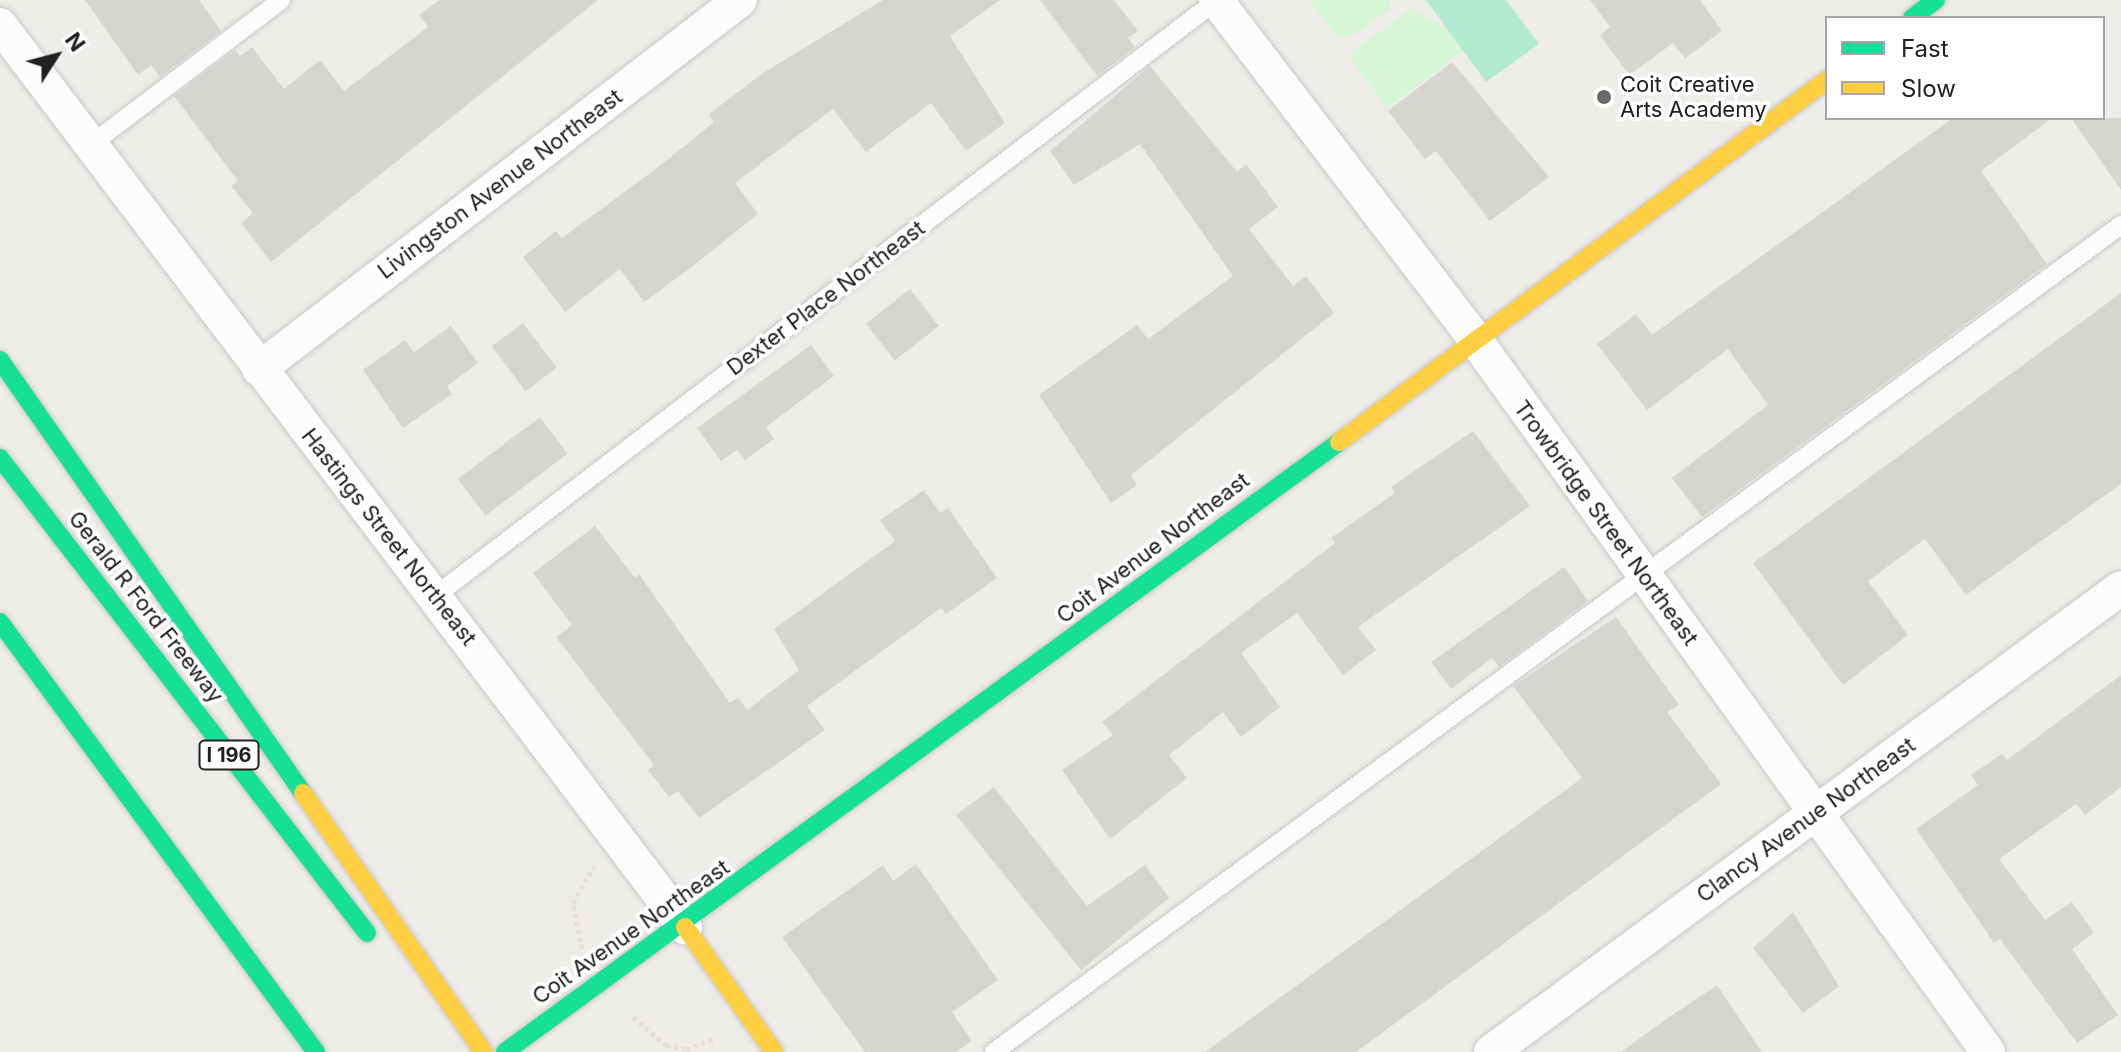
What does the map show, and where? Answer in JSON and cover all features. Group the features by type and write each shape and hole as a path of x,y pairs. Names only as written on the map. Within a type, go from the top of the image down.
{"main road":[{"path":"1915,16 1936,0"},
{"name":"Coit Avenue Northeast","path":"505,1052 685,927 1474,338 1825,81"},
{"path":"0,360 484,1052"},
{"name":"Gerald R Ford Freeway","path":"0,458 380,951"},
{"path":"0,622 316,1052"},
{"name":"Hastings Street Northeast","path":"685,927 774,1052"}],"street":[{"name":"Livingston Avenue Northeast","path":"259,369 740,0"},
{"name":"Trowbridge Street Northeast","path":"1216,0 1474,338 1814,815 1988,1052"},
{"name":"Hastings Street Northeast","path":"0,25 685,927"},
{"name":"Clancy Avenue Northeast","path":"1491,1052 2121,588"}],"lane":[{"path":"89,146 281,0"},
{"name":"Dexter Place Northeast","path":"435,596 1216,0"},
{"path":"994,1052 2121,225"}],"path":[{"path":"588,960 573,903 595,866"},
{"path":"633,1017 649,1037 686,1049 726,1032"}],"green space":[{"path":"1310,0 1390,0 1390,9 1356,34 1338,38"},
{"path":"1426,0 1506,0 1539,44 1486,82"},
{"path":"1412,8 1448,30 1463,51 1387,108 1348,55"}],"building":[{"path":"85,0 199,0 221,31 160,77 151,65 138,75"},
{"path":"439,0 598,0 271,262 241,223 253,213 231,186 238,181 174,96 235,50 240,56 252,47 284,89 320,60 344,91 428,27 419,15"},
{"path":"883,0 1000,0 950,36 1005,123 966,151 931,103 866,152 833,109 735,183 758,214 693,266 644,302 620,269 565,312 523,257 556,231 562,238 661,165 714,122 709,114 763,73"},
{"path":"1040,0 1114,0 1138,31 1128,38 1135,47 1097,76"},
{"path":"1590,0 1700,0 1722,31 1685,58 1673,43 1629,75 1600,35 1610,27"},
{"path":"1452,62 1549,177 1490,221 1436,151 1425,159 1388,111"},
{"path":"1150,66 1237,172 1246,164 1278,207 1249,229 1293,286 1306,276 1334,313 1131,475 1137,485 1111,503 1039,395 1137,325 1148,339 1233,276 1140,144 1074,185 1050,151"},
{"path":"2121,118 2121,190 2072,120"},
{"path":"1950,120 2049,120 1981,171 2047,264 1702,517 1672,478 1768,405 1728,349 1647,410 1597,344 1636,314 1652,335"},
{"path":"910,289 939,326 895,361 866,323"},
{"path":"2121,293 2121,484 1966,595 1925,539 1868,581 1908,635 1843,685 1753,563"},
{"path":"523,323 557,368 526,391 492,346"},
{"path":"451,326 478,363 447,386 452,394 403,428 363,370 405,340 414,352"},
{"path":"811,345 834,376 766,427 774,439 745,460 737,450 721,461 697,428"},
{"path":"540,417 568,454 485,516 458,479"},
{"path":"1473,431 1530,506 1358,627 1376,650 1343,675 1297,613 1241,653 1280,707 1241,737 1223,712 1169,755 1187,778 1110,839 1062,770 1113,735 1102,722 1335,543 1331,538 1395,493 1391,487"},
{"path":"924,490 940,513 948,508 997,578 946,614 941,608 807,706 825,730 699,818 678,791 669,797 648,770 654,765 556,637 572,625 533,573 595,526 635,578 639,574 730,703 738,697 747,710 799,670 774,629 895,541 880,520"},
{"path":"1564,567 1588,601 1499,667 1492,658 1451,689 1431,662"},
{"path":"1616,617 1679,705 1667,712 1721,784 1356,1052 1205,1052 1582,778 1513,686"},
{"path":"2121,675 2121,787 2085,815 2076,804 1999,859 2045,920 2072,902 2094,933 2072,949 2118,1015 2077,1043 2000,939 1994,943 1916,829 1978,785 1971,775 2002,754 2007,760"},
{"path":"994,787 1087,906 1145,865 1169,898 1081,970 956,815"},
{"path":"916,864 998,980 952,1012 972,1041 956,1052 865,1052 782,937 883,865 893,881"},
{"path":"1793,912 1839,986 1803,1013 1753,948"},
{"path":"1717,985 1762,1052 1621,1052 1665,1020"}],"traffic: fast":[{"path":"1915,16 1936,0"},
{"path":"0,360 303,793"},
{"path":"505,1052 1339,442"},
{"path":"0,458 367,933"},
{"path":"0,622 316,1052"}],"traffic: slow":[{"path":"1339,442 1825,81"},
{"path":"303,793 484,1052"},
{"path":"685,927 774,1052"}],"place":[{"name":"Coit Creative Arts Academy","path":"1604,97"}]}
